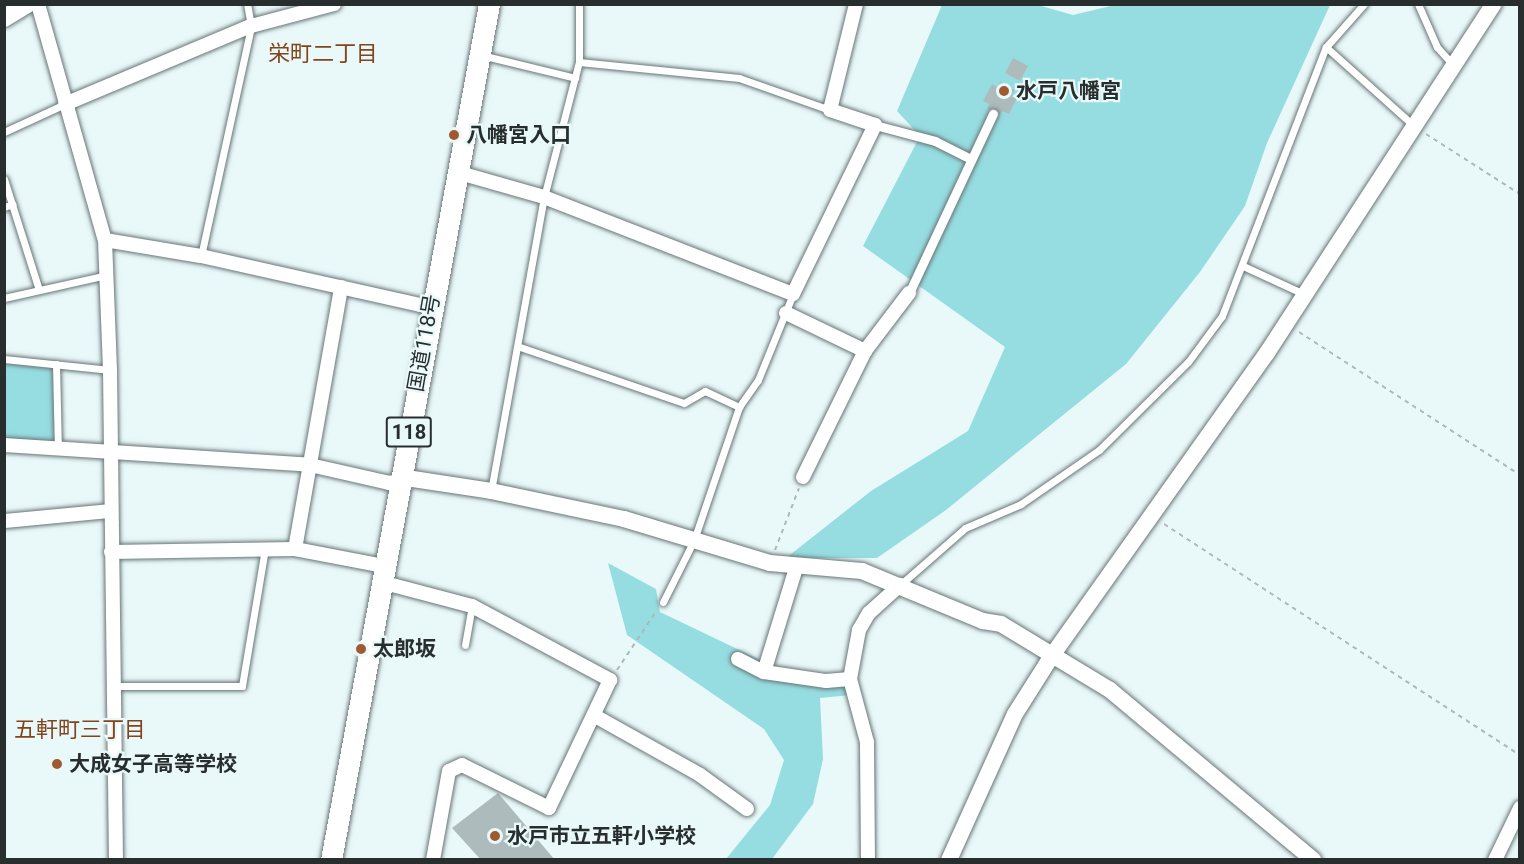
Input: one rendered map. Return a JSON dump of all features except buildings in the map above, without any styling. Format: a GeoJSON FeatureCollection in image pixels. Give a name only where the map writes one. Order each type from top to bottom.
{"type":"FeatureCollection","features":[{"type":"Feature","properties":{"kind":"highway","name":"国道118号"},"geometry":{"type":"LineString","coordinates":[[331,860],[430,307],[489,4]]}},
{"type":"Feature","properties":{"kind":"main road"},"geometry":{"type":"LineString","coordinates":[[4,18],[27,4]]}},
{"type":"Feature","properties":{"kind":"street"},"geometry":{"type":"LineString","coordinates":[[38,4],[105,240],[110,370],[116,860]]}},
{"type":"Feature","properties":{"kind":"street"},"geometry":{"type":"LineString","coordinates":[[65,104],[251,26],[334,4]]}},
{"type":"Feature","properties":{"kind":"street"},"geometry":{"type":"LineString","coordinates":[[856,4],[830,110],[874,125],[935,141],[970,159]]}},
{"type":"Feature","properties":{"kind":"street"},"geometry":{"type":"LineString","coordinates":[[949,860],[1015,714],[1053,654],[1287,324],[1494,4]]}},
{"type":"Feature","properties":{"kind":"street"},"geometry":{"type":"LineString","coordinates":[[803,477],[865,351],[909,293],[993,114]]}},
{"type":"Feature","properties":{"kind":"street"},"geometry":{"type":"LineString","coordinates":[[456,171],[544,197],[793,294],[874,125]]}},
{"type":"Feature","properties":{"kind":"street"},"geometry":{"type":"LineString","coordinates":[[105,240],[201,256],[430,307]]}},
{"type":"Feature","properties":{"kind":"street"},"geometry":{"type":"LineString","coordinates":[[295,549],[341,287]]}},
{"type":"Feature","properties":{"kind":"street"},"geometry":{"type":"LineString","coordinates":[[786,313],[865,351]]}},
{"type":"Feature","properties":{"kind":"street"},"geometry":{"type":"LineString","coordinates":[[4,445],[110,454],[310,465],[389,483],[413,479],[491,491],[624,519],[770,562],[862,571],[983,621],[1002,624],[1110,690],[1313,860]]}},
{"type":"Feature","properties":{"kind":"street"},"geometry":{"type":"LineString","coordinates":[[4,521],[110,511]]}},
{"type":"Feature","properties":{"kind":"street"},"geometry":{"type":"LineString","coordinates":[[111,552],[295,549],[383,574],[472,606],[610,680],[595,716],[549,808],[462,765],[449,771],[433,860]]}},
{"type":"Feature","properties":{"kind":"street"},"geometry":{"type":"LineString","coordinates":[[764,672],[797,565]]}},
{"type":"Feature","properties":{"kind":"street"},"geometry":{"type":"LineString","coordinates":[[868,860],[867,742],[850,679],[859,630],[869,613],[900,585]]}},
{"type":"Feature","properties":{"kind":"street"},"geometry":{"type":"LineString","coordinates":[[738,659],[764,672],[826,681],[850,679]]}},
{"type":"Feature","properties":{"kind":"street"},"geometry":{"type":"LineString","coordinates":[[595,716],[700,775],[747,809]]}},
{"type":"Feature","properties":{"kind":"street"},"geometry":{"type":"LineString","coordinates":[[1495,860],[1520,808]]}},
{"type":"Feature","properties":{"kind":"lane"},"geometry":{"type":"LineString","coordinates":[[201,256],[251,26],[247,4]]}},
{"type":"Feature","properties":{"kind":"lane"},"geometry":{"type":"LineString","coordinates":[[491,491],[520,347],[544,197],[579,62],[579,4]]}},
{"type":"Feature","properties":{"kind":"lane"},"geometry":{"type":"LineString","coordinates":[[900,585],[965,528],[1021,504],[1099,450],[1188,362],[1222,316],[1243,267],[1326,46],[1364,4]]}},
{"type":"Feature","properties":{"kind":"lane"},"geometry":{"type":"LineString","coordinates":[[1418,4],[1437,48],[1454,66]]}},
{"type":"Feature","properties":{"kind":"lane"},"geometry":{"type":"LineString","coordinates":[[1326,46],[1415,126]]}},
{"type":"Feature","properties":{"kind":"lane"},"geometry":{"type":"LineString","coordinates":[[479,55],[574,78]]}},
{"type":"Feature","properties":{"kind":"lane"},"geometry":{"type":"LineString","coordinates":[[579,62],[740,78],[830,110]]}},
{"type":"Feature","properties":{"kind":"lane"},"geometry":{"type":"LineString","coordinates":[[4,132],[65,104]]}},
{"type":"Feature","properties":{"kind":"lane"},"geometry":{"type":"LineString","coordinates":[[4,178],[39,290]]}},
{"type":"Feature","properties":{"kind":"lane"},"geometry":{"type":"LineString","coordinates":[[4,207],[13,204]]}},
{"type":"Feature","properties":{"kind":"lane"},"geometry":{"type":"LineString","coordinates":[[1243,267],[1306,295]]}},
{"type":"Feature","properties":{"kind":"lane"},"geometry":{"type":"LineString","coordinates":[[4,298],[106,275]]}},
{"type":"Feature","properties":{"kind":"lane"},"geometry":{"type":"LineString","coordinates":[[663,602],[694,540],[740,407],[758,380],[793,294]]}},
{"type":"Feature","properties":{"kind":"lane"},"geometry":{"type":"LineString","coordinates":[[520,347],[684,403],[705,391],[740,407]]}},
{"type":"Feature","properties":{"kind":"lane"},"geometry":{"type":"LineString","coordinates":[[4,359],[110,370]]}},
{"type":"Feature","properties":{"kind":"lane"},"geometry":{"type":"LineString","coordinates":[[56,364],[58,450]]}},
{"type":"Feature","properties":{"kind":"lane"},"geometry":{"type":"LineString","coordinates":[[114,686],[242,686],[265,548]]}},
{"type":"Feature","properties":{"kind":"lane"},"geometry":{"type":"LineString","coordinates":[[465,645],[472,606]]}},
{"type":"Feature","properties":{"kind":"path"},"geometry":{"type":"LineString","coordinates":[[1415,126],[1520,194]]}},
{"type":"Feature","properties":{"kind":"path"},"geometry":{"type":"LineString","coordinates":[[1287,324],[1520,475]]}},
{"type":"Feature","properties":{"kind":"path"},"geometry":{"type":"LineString","coordinates":[[770,562],[803,477]]}},
{"type":"Feature","properties":{"kind":"path"},"geometry":{"type":"LineString","coordinates":[[1150,515],[1520,755]]}},
{"type":"Feature","properties":{"kind":"path"},"geometry":{"type":"LineString","coordinates":[[610,680],[663,602]]}},
{"type":"Feature","properties":{"kind":"shaded area"},"geometry":{"type":"Polygon","coordinates":[[[1119,4],[1330,5],[1267,143],[1245,206],[1200,272],[1126,364],[946,510],[877,558],[786,558],[871,491],[968,431],[1005,347],[863,246],[920,136],[897,111],[942,5],[1038,5],[1073,15],[1119,4]]]}},
{"type":"Feature","properties":{"kind":"shaded area"},"geometry":{"type":"Polygon","coordinates":[[[4,362],[53,367],[56,443],[5,439],[4,362]]]}},
{"type":"Feature","properties":{"kind":"shaded area"},"geometry":{"type":"Polygon","coordinates":[[[608,563],[656,589],[660,612],[806,682],[849,681],[851,695],[820,698],[823,759],[813,804],[772,859],[726,859],[770,805],[784,760],[764,729],[627,635],[608,563]]]}},
{"type":"Feature","properties":{"kind":"place","name":"水戸八幡宮"},"geometry":{"type":"Point","coordinates":[1004,91]}},
{"type":"Feature","properties":{"kind":"place","name":"八幡宮入口"},"geometry":{"type":"Point","coordinates":[454,135]}},
{"type":"Feature","properties":{"kind":"place","name":"太郎坂"},"geometry":{"type":"Point","coordinates":[361,649]}},
{"type":"Feature","properties":{"kind":"place","name":"大成女子高等学校"},"geometry":{"type":"Point","coordinates":[57,764]}},
{"type":"Feature","properties":{"kind":"place","name":"水戸市立五軒小学校"},"geometry":{"type":"Point","coordinates":[495,836]}},
{"type":"Feature","properties":{"kind":"district","name":"栄町二丁目"},"geometry":{"type":"Point","coordinates":[323,54]}},
{"type":"Feature","properties":{"kind":"district","name":"五軒町三丁目"},"geometry":{"type":"Point","coordinates":[80,730]}}]}
